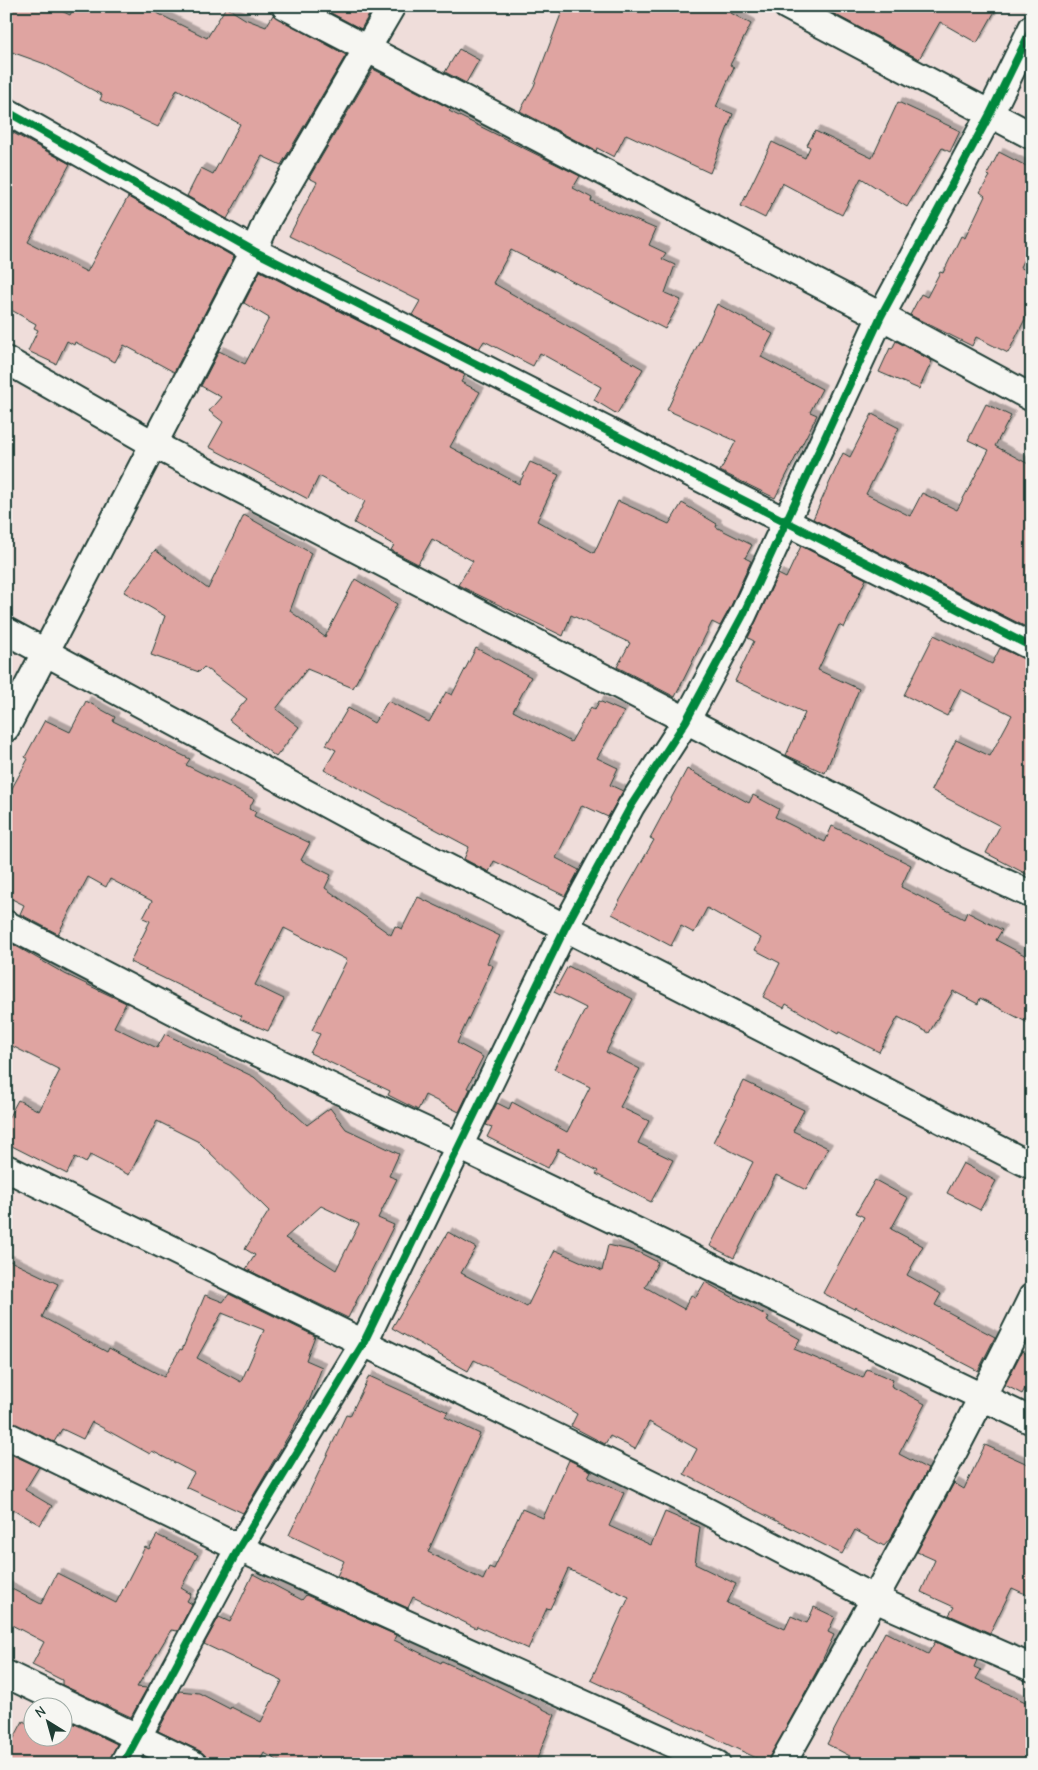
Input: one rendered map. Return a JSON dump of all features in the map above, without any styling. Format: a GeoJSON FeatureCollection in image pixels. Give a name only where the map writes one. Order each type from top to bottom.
{"type":"FeatureCollection","features":[{"type":"Feature","properties":{"kind":"street"},"geometry":{"type":"LineString","coordinates":[[285,6],[366,50],[881,316],[1032,398]]}},
{"type":"Feature","properties":{"kind":"street"},"geometry":{"type":"LineString","coordinates":[[6,728],[155,445],[254,251],[268,218],[392,6]]}},
{"type":"Feature","properties":{"kind":"street"},"geometry":{"type":"LineString","coordinates":[[787,6],[1032,136]]}},
{"type":"Feature","properties":{"kind":"street"},"geometry":{"type":"LineString","coordinates":[[123,1764],[238,1548],[363,1344],[565,928],[631,806],[686,721],[743,615],[881,316],[990,114],[1032,28]]}},
{"type":"Feature","properties":{"kind":"street"},"geometry":{"type":"LineString","coordinates":[[6,111],[254,251],[1032,648]]}},
{"type":"Feature","properties":{"kind":"street"},"geometry":{"type":"LineString","coordinates":[[6,360],[155,445],[946,855],[1032,895]]}},
{"type":"Feature","properties":{"kind":"street"},"geometry":{"type":"LineString","coordinates":[[6,631],[378,832],[1032,1166]]}},
{"type":"Feature","properties":{"kind":"street"},"geometry":{"type":"LineString","coordinates":[[6,924],[226,1038],[459,1146],[1032,1421]]}},
{"type":"Feature","properties":{"kind":"street"},"geometry":{"type":"LineString","coordinates":[[6,1168],[693,1504],[875,1599],[1032,1668]]}},
{"type":"Feature","properties":{"kind":"street"},"geometry":{"type":"LineString","coordinates":[[782,1764],[875,1599],[983,1399],[1032,1297]]}},
{"type":"Feature","properties":{"kind":"street"},"geometry":{"type":"LineString","coordinates":[[6,1435],[238,1548],[717,1764]]}},
{"type":"Feature","properties":{"kind":"street"},"geometry":{"type":"LineString","coordinates":[[6,1674],[193,1764]]}},
{"type":"Feature","properties":{"kind":"building"},"geometry":{"type":"Polygon","coordinates":[[[6,6],[51,6],[70,15],[75,6],[143,6],[207,38],[226,7],[245,19],[266,27],[273,15],[346,55],[281,165],[262,156],[227,219],[187,196],[201,168],[213,174],[240,124],[177,89],[158,127],[100,100],[102,95],[45,64],[6,50],[6,6]]]}},
{"type":"Feature","properties":{"kind":"building"},"geometry":{"type":"Polygon","coordinates":[[[318,6],[374,6],[361,29],[318,6]]]}},
{"type":"Feature","properties":{"kind":"building"},"geometry":{"type":"Polygon","coordinates":[[[564,6],[718,6],[751,24],[730,65],[734,67],[716,107],[733,114],[710,173],[626,134],[614,157],[597,148],[596,151],[520,111],[534,86],[564,6]]]}},
{"type":"Feature","properties":{"kind":"building"},"geometry":{"type":"Polygon","coordinates":[[[819,6],[998,6],[977,43],[940,22],[919,59],[819,6]]]}},
{"type":"Feature","properties":{"kind":"building"},"geometry":{"type":"Polygon","coordinates":[[[459,49],[479,60],[466,83],[445,72],[459,49]]]}},
{"type":"Feature","properties":{"kind":"building"},"geometry":{"type":"Polygon","coordinates":[[[373,69],[451,109],[449,111],[580,176],[573,188],[592,198],[591,201],[656,229],[649,245],[666,253],[662,259],[675,265],[665,293],[681,300],[665,329],[511,250],[493,283],[643,369],[617,414],[594,400],[601,387],[540,353],[533,366],[484,341],[479,349],[412,315],[420,301],[289,236],[317,182],[309,178],[373,69]]]}},
{"type":"Feature","properties":{"kind":"building"},"geometry":{"type":"Polygon","coordinates":[[[898,102],[960,131],[950,152],[942,148],[907,207],[861,178],[842,215],[782,183],[765,218],[741,206],[772,142],[805,158],[810,147],[807,145],[815,131],[872,158],[898,102]]]}},
{"type":"Feature","properties":{"kind":"building"},"geometry":{"type":"Polygon","coordinates":[[[6,129],[70,164],[28,242],[87,272],[128,197],[234,257],[174,372],[124,345],[115,362],[75,342],[74,345],[67,341],[56,364],[28,351],[38,330],[34,328],[36,324],[6,307],[6,129]]]}},
{"type":"Feature","properties":{"kind":"building"},"geometry":{"type":"Polygon","coordinates":[[[999,152],[1032,169],[1032,242],[1020,267],[1032,274],[1032,305],[1008,353],[976,337],[972,346],[910,315],[921,294],[927,297],[940,272],[943,273],[961,236],[965,238],[985,196],[980,192],[990,176],[987,175],[999,152]]]}},
{"type":"Feature","properties":{"kind":"building"},"geometry":{"type":"Polygon","coordinates":[[[260,271],[465,375],[461,382],[480,392],[450,447],[519,484],[530,462],[559,475],[537,521],[594,553],[618,501],[669,524],[682,503],[717,524],[716,527],[752,545],[745,558],[751,561],[730,608],[720,626],[712,622],[675,697],[617,667],[630,643],[571,615],[563,636],[458,585],[473,561],[432,539],[418,564],[391,550],[394,545],[354,523],[365,501],[319,476],[308,499],[209,447],[223,422],[209,411],[221,397],[201,386],[219,351],[245,364],[269,318],[244,303],[260,271]]]}},
{"type":"Feature","properties":{"kind":"building"},"geometry":{"type":"Polygon","coordinates":[[[717,304],[773,334],[761,357],[822,389],[810,412],[817,415],[775,498],[720,471],[736,441],[667,410],[717,304]]]}},
{"type":"Feature","properties":{"kind":"building"},"geometry":{"type":"Polygon","coordinates":[[[896,341],[932,361],[919,389],[879,372],[890,348],[892,349],[896,341]]]}},
{"type":"Feature","properties":{"kind":"building"},"geometry":{"type":"Polygon","coordinates":[[[986,404],[1011,416],[995,446],[1032,466],[1032,630],[813,519],[843,453],[850,457],[872,414],[899,428],[866,494],[910,516],[922,493],[957,510],[989,450],[968,440],[986,404]]]}},
{"type":"Feature","properties":{"kind":"building"},"geometry":{"type":"Polygon","coordinates":[[[244,515],[311,553],[290,611],[325,637],[355,579],[397,604],[353,688],[307,669],[276,709],[299,727],[276,757],[229,720],[247,699],[204,667],[199,672],[151,655],[165,616],[124,592],[155,550],[208,589],[244,515]]]}},
{"type":"Feature","properties":{"kind":"building"},"geometry":{"type":"Polygon","coordinates":[[[801,546],[866,579],[844,628],[839,625],[818,670],[859,689],[825,773],[786,755],[805,713],[735,681],[754,641],[748,638],[778,574],[786,578],[801,546]]]}},
{"type":"Feature","properties":{"kind":"building"},"geometry":{"type":"Polygon","coordinates":[[[934,635],[992,664],[1000,648],[1032,662],[1032,877],[986,853],[1000,826],[931,790],[956,740],[990,756],[1012,715],[960,689],[947,716],[904,695],[934,635]]]}},
{"type":"Feature","properties":{"kind":"building"},"geometry":{"type":"Polygon","coordinates":[[[476,648],[531,677],[513,711],[571,742],[591,707],[595,710],[599,701],[624,712],[597,758],[618,768],[610,785],[623,791],[608,817],[582,805],[556,858],[579,870],[565,896],[494,861],[489,872],[464,859],[469,847],[324,770],[336,750],[326,745],[348,708],[374,723],[388,701],[429,722],[446,692],[452,695],[476,648]]]}},
{"type":"Feature","properties":{"kind":"building"},"geometry":{"type":"Polygon","coordinates":[[[86,701],[115,717],[113,721],[190,759],[186,765],[254,799],[249,809],[256,812],[254,816],[310,843],[301,860],[331,875],[325,888],[391,935],[395,926],[402,929],[418,897],[500,936],[487,963],[493,966],[457,1043],[483,1057],[467,1088],[470,1089],[459,1112],[425,1095],[418,1110],[388,1095],[390,1091],[310,1053],[320,1034],[312,1030],[347,960],[284,928],[255,985],[284,999],[268,1031],[240,1019],[242,1016],[130,962],[150,921],[143,918],[152,901],[110,879],[106,887],[88,877],[58,934],[20,914],[24,905],[6,896],[6,799],[28,759],[25,757],[45,720],[70,732],[86,701]]]}},
{"type":"Feature","properties":{"kind":"building"},"geometry":{"type":"Polygon","coordinates":[[[687,769],[749,803],[753,795],[779,809],[775,817],[825,842],[832,826],[911,865],[901,887],[964,919],[967,912],[1002,930],[996,940],[1032,959],[1032,1025],[980,998],[978,1004],[953,991],[929,1033],[898,1017],[879,1052],[839,1032],[838,1034],[786,1004],[784,1008],[763,997],[780,963],[755,950],[761,938],[707,908],[694,933],[681,926],[671,946],[612,914],[654,840],[650,838],[687,769]]]}},
{"type":"Feature","properties":{"kind":"building"},"geometry":{"type":"Polygon","coordinates":[[[7,941],[65,974],[126,1003],[114,1027],[157,1048],[165,1034],[254,1077],[307,1125],[330,1108],[346,1129],[399,1154],[389,1176],[397,1179],[378,1218],[394,1225],[348,1318],[246,1269],[255,1255],[245,1249],[269,1211],[199,1142],[157,1121],[129,1175],[90,1155],[86,1163],[75,1157],[67,1174],[6,1143],[6,1122],[18,1100],[39,1111],[60,1070],[6,1043],[7,941]],[[321,1206],[285,1238],[336,1270],[359,1224],[321,1206]]]}},
{"type":"Feature","properties":{"kind":"building"},"geometry":{"type":"Polygon","coordinates":[[[568,966],[633,999],[606,1052],[640,1069],[620,1107],[649,1121],[638,1143],[673,1160],[651,1202],[596,1174],[598,1171],[558,1150],[559,1148],[548,1168],[487,1137],[492,1127],[486,1125],[497,1103],[509,1109],[512,1102],[567,1132],[590,1087],[554,1069],[586,1008],[554,992],[568,966]]]}},
{"type":"Feature","properties":{"kind":"building"},"geometry":{"type":"Polygon","coordinates":[[[744,1081],[804,1110],[793,1131],[828,1148],[806,1190],[776,1175],[734,1258],[710,1246],[753,1162],[713,1142],[744,1081]]]}},
{"type":"Feature","properties":{"kind":"building"},"geometry":{"type":"Polygon","coordinates":[[[963,1163],[996,1181],[980,1210],[947,1193],[963,1163]]]}},
{"type":"Feature","properties":{"kind":"building"},"geometry":{"type":"Polygon","coordinates":[[[875,1180],[908,1198],[891,1229],[923,1246],[907,1275],[941,1294],[935,1305],[995,1337],[978,1371],[855,1307],[854,1309],[823,1293],[864,1217],[856,1213],[875,1180]]]}},
{"type":"Feature","properties":{"kind":"building"},"geometry":{"type":"Polygon","coordinates":[[[448,1232],[476,1248],[461,1273],[527,1307],[555,1250],[602,1271],[608,1245],[638,1252],[658,1262],[645,1287],[684,1309],[691,1295],[696,1297],[705,1282],[769,1317],[767,1321],[800,1339],[794,1349],[863,1378],[867,1369],[893,1380],[891,1386],[925,1404],[899,1454],[928,1469],[890,1539],[884,1546],[855,1530],[842,1554],[684,1474],[697,1449],[649,1422],[635,1449],[610,1436],[605,1444],[571,1426],[577,1414],[554,1400],[474,1360],[468,1371],[392,1328],[448,1232]]]}},
{"type":"Feature","properties":{"kind":"building"},"geometry":{"type":"Polygon","coordinates":[[[6,1259],[58,1284],[42,1317],[107,1352],[109,1348],[164,1377],[180,1349],[182,1350],[205,1295],[223,1302],[229,1294],[315,1336],[306,1360],[322,1367],[310,1399],[243,1513],[186,1487],[194,1473],[152,1451],[150,1454],[92,1422],[83,1439],[62,1429],[54,1442],[6,1420],[6,1259]],[[222,1313],[197,1358],[241,1382],[264,1330],[222,1313]]]}},
{"type":"Feature","properties":{"kind":"building"},"geometry":{"type":"Polygon","coordinates":[[[1022,1351],[1032,1357],[1032,1376],[1022,1394],[1005,1385],[1022,1351]]]}},
{"type":"Feature","properties":{"kind":"building"},"geometry":{"type":"Polygon","coordinates":[[[369,1376],[448,1412],[445,1417],[480,1434],[428,1552],[483,1580],[489,1567],[494,1569],[522,1509],[543,1518],[569,1460],[591,1471],[588,1477],[624,1493],[609,1526],[651,1545],[665,1512],[700,1527],[695,1564],[736,1584],[727,1603],[785,1629],[791,1616],[807,1623],[814,1607],[835,1617],[828,1632],[834,1635],[820,1665],[767,1763],[591,1680],[629,1597],[568,1569],[550,1609],[547,1608],[528,1649],[477,1626],[476,1628],[413,1597],[408,1608],[337,1576],[344,1561],[289,1535],[346,1415],[350,1416],[369,1376]]]}},
{"type":"Feature","properties":{"kind":"building"},"geometry":{"type":"Polygon","coordinates":[[[985,1445],[1032,1466],[1032,1597],[1012,1588],[990,1633],[949,1615],[954,1607],[921,1592],[935,1560],[917,1552],[954,1483],[964,1489],[985,1445]]]}},
{"type":"Feature","properties":{"kind":"building"},"geometry":{"type":"Polygon","coordinates":[[[6,1452],[39,1467],[25,1490],[52,1506],[40,1525],[13,1509],[6,1520],[6,1452]]]}},
{"type":"Feature","properties":{"kind":"building"},"geometry":{"type":"Polygon","coordinates":[[[157,1535],[198,1555],[181,1588],[191,1594],[187,1601],[192,1604],[178,1631],[171,1630],[137,1687],[147,1688],[131,1717],[62,1685],[62,1680],[32,1665],[44,1642],[6,1622],[6,1586],[41,1604],[57,1573],[116,1603],[145,1547],[149,1549],[157,1535]]]}},
{"type":"Feature","properties":{"kind":"building"},"geometry":{"type":"Polygon","coordinates":[[[253,1574],[302,1600],[306,1595],[396,1635],[394,1640],[441,1663],[442,1661],[485,1680],[555,1715],[535,1764],[285,1764],[264,1753],[258,1764],[208,1764],[206,1756],[200,1751],[158,1731],[179,1691],[199,1693],[261,1722],[282,1681],[204,1644],[219,1617],[230,1622],[253,1574]]]}},
{"type":"Feature","properties":{"kind":"building"},"geometry":{"type":"Polygon","coordinates":[[[885,1632],[928,1654],[935,1642],[977,1660],[974,1667],[981,1670],[976,1679],[1032,1705],[1032,1764],[865,1764],[827,1744],[885,1632]]]}},
{"type":"Feature","properties":{"kind":"building"},"geometry":{"type":"Polygon","coordinates":[[[22,1723],[22,1748],[72,1748],[72,1723],[117,1744],[108,1764],[6,1764],[6,1753],[22,1723]]]}},
{"type":"Feature","properties":{"kind":"cycle path"},"geometry":{"type":"LineString","coordinates":[[123,1764],[239,1548],[363,1344],[565,928],[631,806],[686,721],[743,615],[881,316],[990,114],[1032,28]]}},
{"type":"Feature","properties":{"kind":"cycle path"},"geometry":{"type":"LineString","coordinates":[[6,111],[254,251],[1032,647]]}}]}
